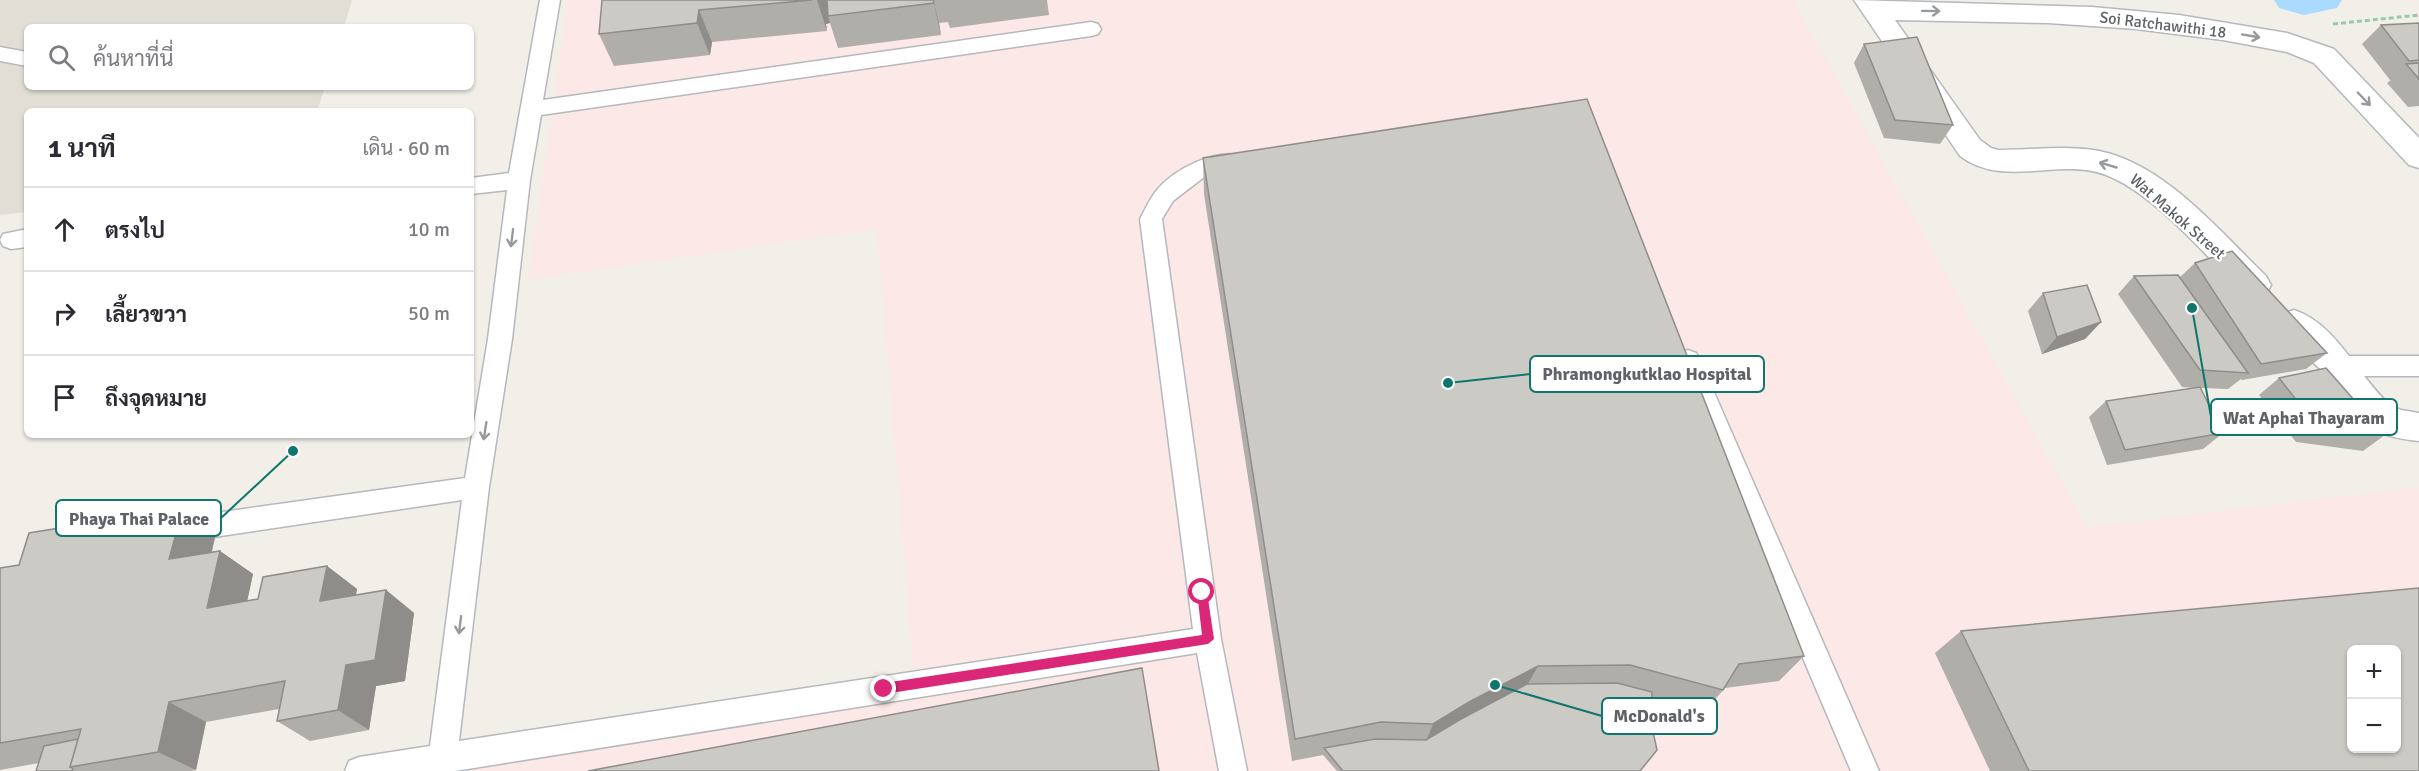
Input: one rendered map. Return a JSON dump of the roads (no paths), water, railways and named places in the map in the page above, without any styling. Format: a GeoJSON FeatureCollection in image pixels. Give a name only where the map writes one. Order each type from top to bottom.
{"type":"FeatureCollection","features":[{"type":"Feature","properties":{"kind":"street","name":"Soi Ratchawithi 18"},"geometry":{"type":"LineString","coordinates":[[1870,5],[2082,7],[2305,47],[2324,57],[2419,157]]}},
{"type":"Feature","properties":{"kind":"street","name":"Wat Makok Street"},"geometry":{"type":"LineString","coordinates":[[1870,5],[1970,148],[1982,157],[1998,161],[2100,162],[2124,169],[2143,181],[2171,205],[2338,366],[2370,409],[2385,421],[2419,427]]}},
{"type":"Feature","properties":{"kind":"lane"},"geometry":{"type":"LineString","coordinates":[[442,764],[476,487],[500,339],[519,180],[550,0]]}},
{"type":"Feature","properties":{"kind":"lane"},"geometry":{"type":"LineString","coordinates":[[531,110],[1091,30]]}},
{"type":"Feature","properties":{"kind":"lane"},"geometry":{"type":"LineString","coordinates":[[0,54],[24,58]]}},
{"type":"Feature","properties":{"kind":"lane"},"geometry":{"type":"LineString","coordinates":[[1233,771],[1208,639],[1151,219],[1165,195],[1202,167],[1260,159]]}},
{"type":"Feature","properties":{"kind":"lane"},"geometry":{"type":"LineString","coordinates":[[474,186],[519,180]]}},
{"type":"Feature","properties":{"kind":"lane"},"geometry":{"type":"LineString","coordinates":[[1681,344],[1865,771]]}},
{"type":"Feature","properties":{"kind":"lane"},"geometry":{"type":"LineString","coordinates":[[2338,366],[2419,366]]}},
{"type":"Feature","properties":{"kind":"lane"},"geometry":{"type":"LineString","coordinates":[[194,528],[476,487]]}},
{"type":"Feature","properties":{"kind":"lane"},"geometry":{"type":"LineString","coordinates":[[359,771],[442,764],[1208,639]]}},
{"type":"Feature","properties":{"kind":"waterway"},"geometry":{"type":"LineString","coordinates":[[2291,0],[2304,3],[2325,0]]}},
{"type":"Feature","properties":{"kind":"place","name":"Wat Aphai Thayaram"},"geometry":{"type":"Point","coordinates":[2192,308]}},
{"type":"Feature","properties":{"kind":"place","name":"Phramongkutklao Hospital"},"geometry":{"type":"Point","coordinates":[1448,383]}},
{"type":"Feature","properties":{"kind":"place","name":"Phaya Thai Palace"},"geometry":{"type":"Point","coordinates":[293,451]}},
{"type":"Feature","properties":{"kind":"place","name":"McDonald's"},"geometry":{"type":"Point","coordinates":[1495,685]}}]}
